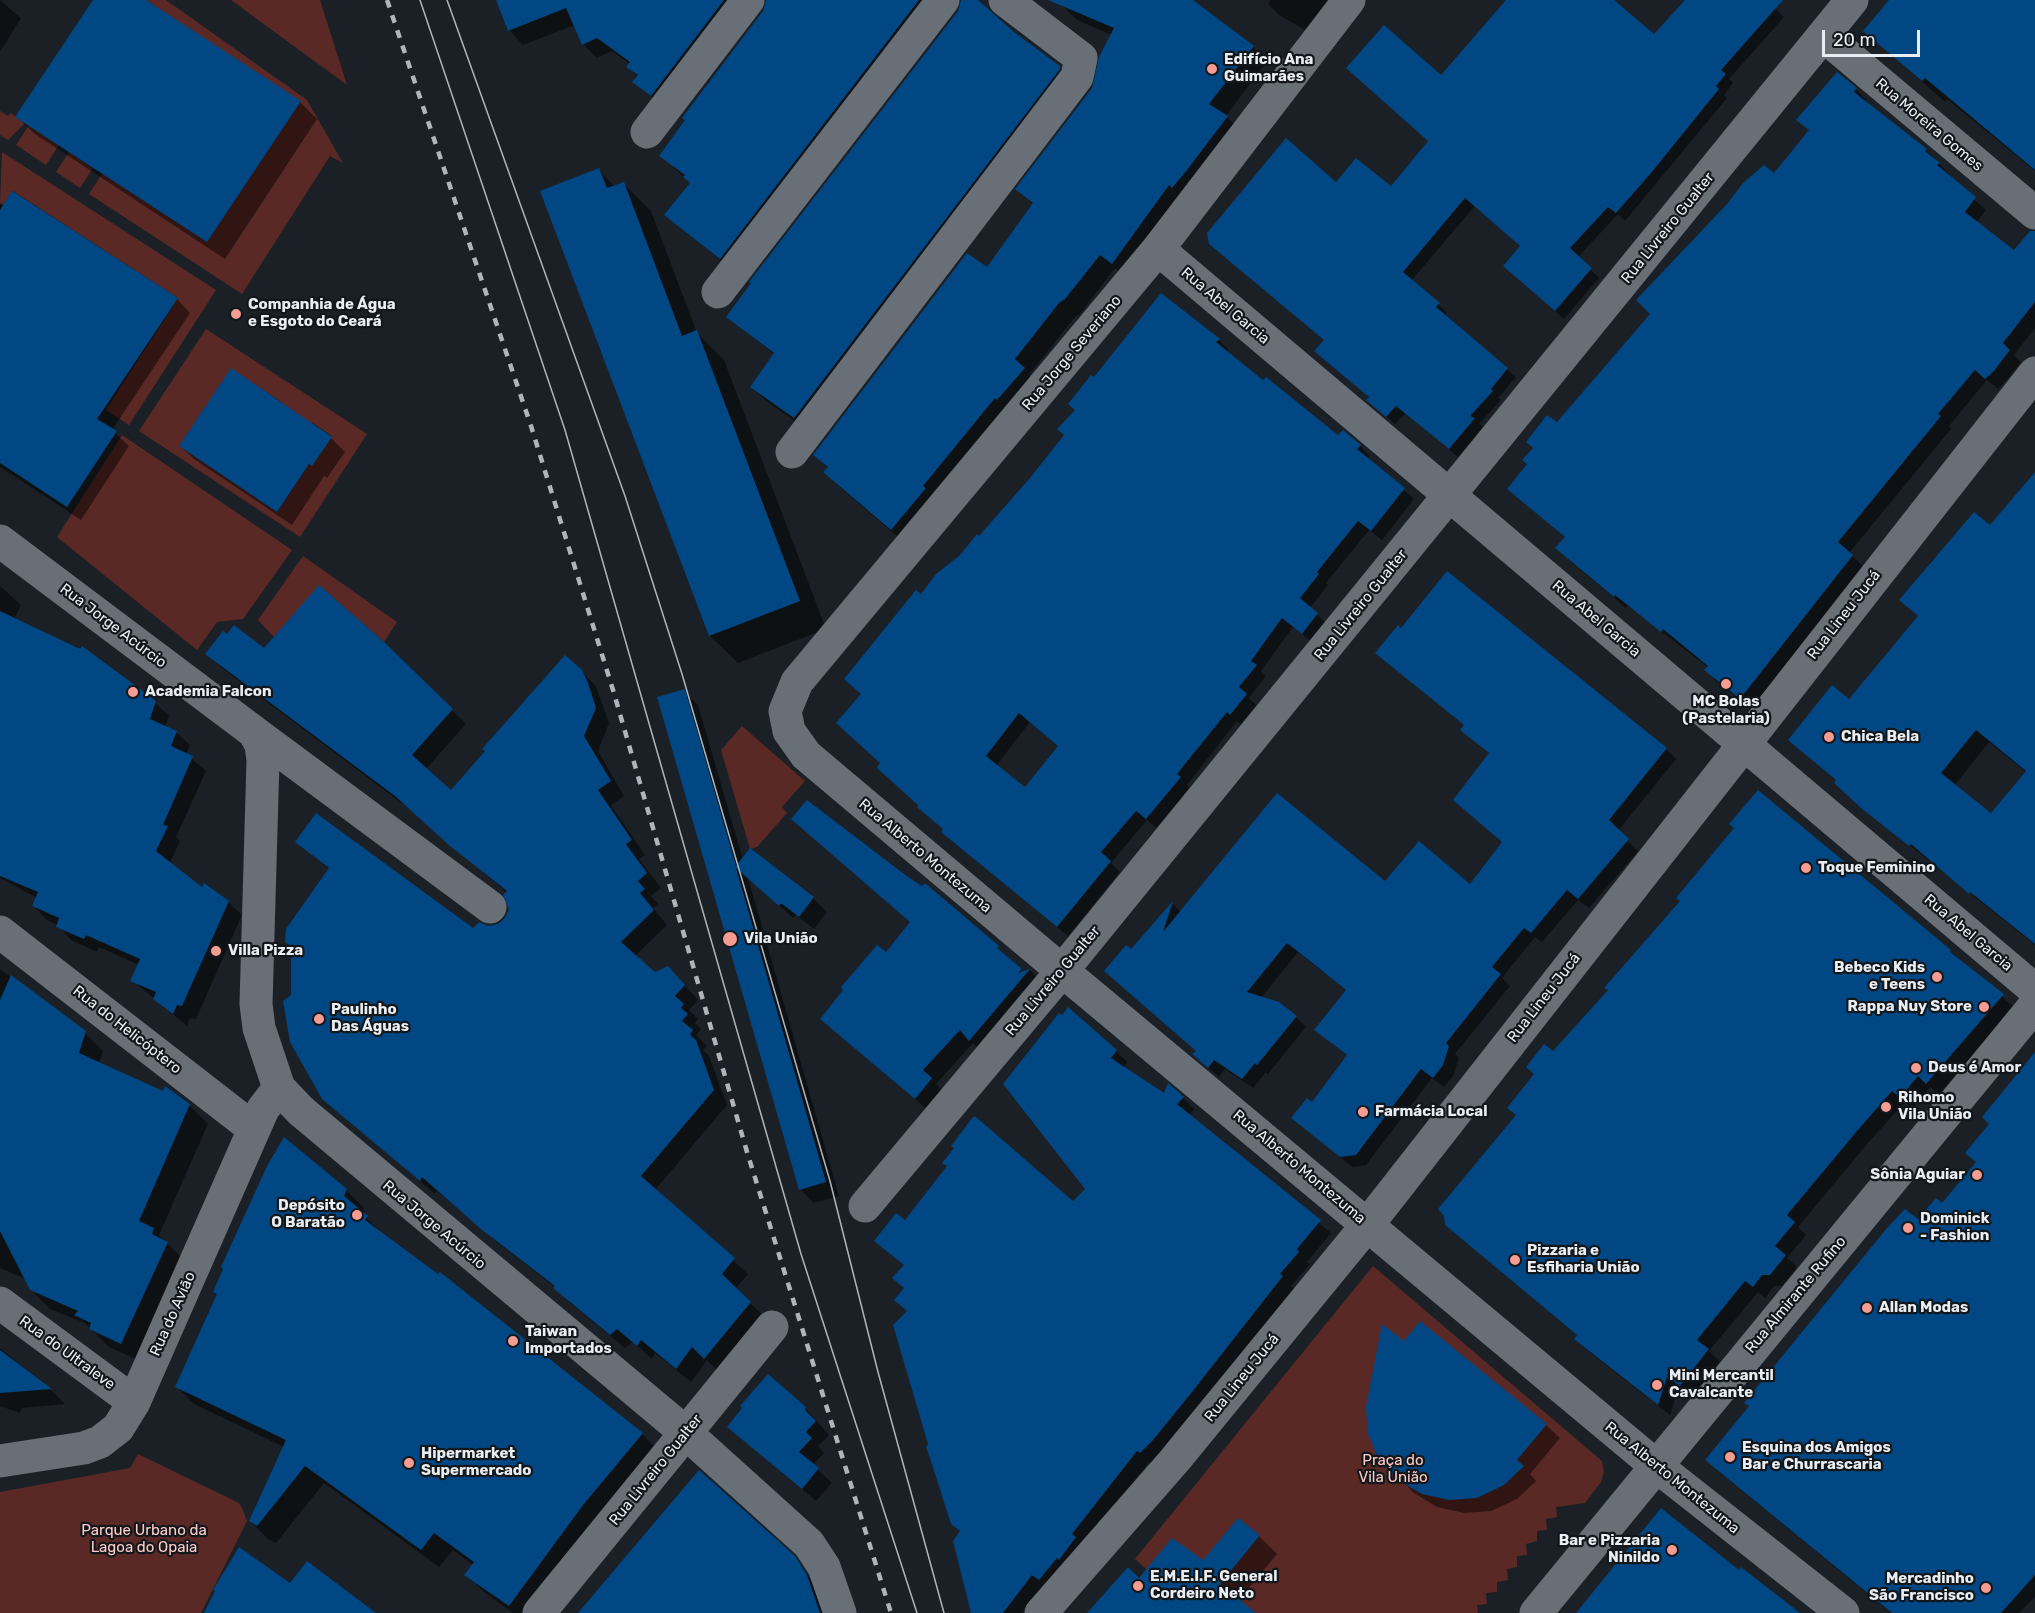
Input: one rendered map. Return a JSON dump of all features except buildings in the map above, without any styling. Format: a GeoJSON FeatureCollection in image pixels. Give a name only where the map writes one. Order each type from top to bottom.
{"type":"FeatureCollection","features":[{"type":"Feature","properties":{"kind":"street"},"geometry":{"type":"LineString","coordinates":[[647,132],[748,0]]}},
{"type":"Feature","properties":{"kind":"street"},"geometry":{"type":"LineString","coordinates":[[718,292],[943,0]]}},
{"type":"Feature","properties":{"kind":"street"},"geometry":{"type":"LineString","coordinates":[[792,452],[1077,77],[1081,58],[1005,0]]}},
{"type":"Feature","properties":{"kind":"street","name":"Rua Jorge Severiano"},"geometry":{"type":"LineString","coordinates":[[788,700],[797,682],[1158,249],[1349,0]]}},
{"type":"Feature","properties":{"kind":"street","name":"Rua Livreiro Gualter"},"geometry":{"type":"LineString","coordinates":[[865,1206],[1062,971],[1852,0]]}},
{"type":"Feature","properties":{"kind":"street","name":"Rua Moreira Gomes"},"geometry":{"type":"LineString","coordinates":[[1824,36],[2035,213]]}},
{"type":"Feature","properties":{"kind":"street","name":"Rua Abel Garcia"},"geometry":{"type":"LineString","coordinates":[[1158,249],[2035,990]]}},
{"type":"Feature","properties":{"kind":"street","name":"Rua Lineu Jucá"},"geometry":{"type":"LineString","coordinates":[[1041,1613],[1174,1461],[1368,1224],[2035,373]]}},
{"type":"Feature","properties":{"kind":"street","name":"Rua Jorge Acúrcio"},"geometry":{"type":"LineString","coordinates":[[0,541],[490,907]]}},
{"type":"Feature","properties":{"kind":"street","name":"Rua Alberto Montezuma"},"geometry":{"type":"LineString","coordinates":[[788,700],[785,711],[789,731],[806,755],[1655,1465],[1843,1613]]}},
{"type":"Feature","properties":{"kind":"street","name":"Rua Jorge Acúrcio"},"geometry":{"type":"LineString","coordinates":[[254,732],[261,745],[263,760],[256,1004],[259,1028],[279,1088],[300,1112],[686,1433],[809,1544],[824,1567],[840,1613]]}},
{"type":"Feature","properties":{"kind":"street","name":"Rua do Helicóptero"},"geometry":{"type":"LineString","coordinates":[[0,932],[254,1130]]}},
{"type":"Feature","properties":{"kind":"street","name":"Rua Almirante Rufino"},"geometry":{"type":"LineString","coordinates":[[1536,1613],[1655,1465],[2035,1005]]}},
{"type":"Feature","properties":{"kind":"street","name":"Rua do Avião"},"geometry":{"type":"LineString","coordinates":[[0,1461],[84,1448],[100,1442],[117,1428],[134,1402],[263,1109],[279,1088]]}},
{"type":"Feature","properties":{"kind":"street","name":"Rua do Ultraleve"},"geometry":{"type":"LineString","coordinates":[[0,1303],[134,1402]]}},
{"type":"Feature","properties":{"kind":"street","name":"Rua Livreiro Gualter"},"geometry":{"type":"LineString","coordinates":[[539,1613],[772,1327]]}},
{"type":"Feature","properties":{"kind":"green space"},"geometry":{"type":"Polygon","coordinates":[[[146,0],[166,0],[307,100],[343,163],[330,156],[242,294],[89,194],[129,132],[179,22],[146,0]]]}},
{"type":"Feature","properties":{"kind":"green space"},"geometry":{"type":"Polygon","coordinates":[[[231,0],[320,0],[347,85],[231,0]]]}},
{"type":"Feature","properties":{"kind":"green space"},"geometry":{"type":"Polygon","coordinates":[[[0,111],[8,116],[11,113],[25,123],[8,140],[0,135],[0,111]]]}},
{"type":"Feature","properties":{"kind":"green space"},"geometry":{"type":"Polygon","coordinates":[[[29,125],[59,145],[46,165],[16,145],[29,125]]]}},
{"type":"Feature","properties":{"kind":"green space"},"geometry":{"type":"Polygon","coordinates":[[[2,152],[216,290],[129,425],[106,410],[178,298],[13,191],[3,205],[0,203],[2,152]]]}},
{"type":"Feature","properties":{"kind":"green space"},"geometry":{"type":"Polygon","coordinates":[[[69,152],[93,168],[80,188],[56,172],[69,152]]]}},
{"type":"Feature","properties":{"kind":"green space"},"geometry":{"type":"Polygon","coordinates":[[[206,329],[367,434],[300,537],[139,431],[206,329]],[[231,369],[179,446],[277,512],[309,464],[312,465],[332,436],[313,423],[309,427],[280,401],[231,369]]]}},
{"type":"Feature","properties":{"kind":"green space"},"geometry":{"type":"Polygon","coordinates":[[[122,435],[292,550],[243,619],[217,622],[197,650],[57,537],[122,435]]]}},
{"type":"Feature","properties":{"kind":"green space"},"geometry":{"type":"Polygon","coordinates":[[[303,556],[397,622],[384,642],[320,586],[274,637],[258,620],[303,556]]]}},
{"type":"Feature","properties":{"kind":"green space"},"geometry":{"type":"Polygon","coordinates":[[[742,726],[805,781],[782,807],[787,813],[757,847],[750,849],[721,750],[742,726]]]}},
{"type":"Feature","properties":{"kind":"green space","name":"Praça do Vila União"},"geometry":{"type":"Polygon","coordinates":[[[1373,1266],[1602,1461],[1604,1472],[1601,1482],[1585,1503],[1556,1507],[1557,1517],[1546,1519],[1547,1530],[1537,1531],[1537,1541],[1526,1544],[1527,1555],[1517,1556],[1517,1567],[1507,1569],[1508,1580],[1497,1582],[1497,1592],[1486,1593],[1487,1604],[1477,1605],[1478,1613],[1196,1613],[1135,1559],[1373,1266]]]}},
{"type":"Feature","properties":{"kind":"green space","name":"Parque Urbano da Lagoa do Opaia"},"geometry":{"type":"Polygon","coordinates":[[[138,1454],[239,1503],[243,1510],[247,1521],[201,1613],[0,1613],[0,1492],[130,1468],[138,1454]]]}},
{"type":"Feature","properties":{"kind":"tram line"},"geometry":{"type":"LineString","coordinates":[[420,0],[565,430],[801,1254],[917,1613]]}},
{"type":"Feature","properties":{"kind":"tram line"},"geometry":{"type":"LineString","coordinates":[[447,0],[625,496],[682,674],[830,1181],[878,1372],[944,1613]]}},
{"type":"Feature","properties":{"kind":"railway"},"geometry":{"type":"LineString","coordinates":[[387,0],[531,426],[613,690],[747,1152],[891,1613]]}},
{"type":"Feature","properties":{"kind":"place","name":"Edifício Ana Guimarães"},"geometry":{"type":"Point","coordinates":[1212,69]}},
{"type":"Feature","properties":{"kind":"place","name":"Companhia de Água e Esgoto do Ceará"},"geometry":{"type":"Point","coordinates":[236,314]}},
{"type":"Feature","properties":{"kind":"place","name":"MC Bolas (Pastelaria)"},"geometry":{"type":"Point","coordinates":[1726,684]}},
{"type":"Feature","properties":{"kind":"place","name":"Academia Falcon"},"geometry":{"type":"Point","coordinates":[133,692]}},
{"type":"Feature","properties":{"kind":"place","name":"Chica Bela"},"geometry":{"type":"Point","coordinates":[1829,737]}},
{"type":"Feature","properties":{"kind":"place","name":"Toque Feminino"},"geometry":{"type":"Point","coordinates":[1806,868]}},
{"type":"Feature","properties":{"kind":"place","name":"Vila União"},"geometry":{"type":"Point","coordinates":[730,939]}},
{"type":"Feature","properties":{"kind":"place","name":"Villa Pizza"},"geometry":{"type":"Point","coordinates":[216,951]}},
{"type":"Feature","properties":{"kind":"place","name":"Bebeco Kids e Teens"},"geometry":{"type":"Point","coordinates":[1937,977]}},
{"type":"Feature","properties":{"kind":"place","name":"Rappa Nuy Store"},"geometry":{"type":"Point","coordinates":[1984,1007]}},
{"type":"Feature","properties":{"kind":"place","name":"Paulinho Das Águas"},"geometry":{"type":"Point","coordinates":[319,1019]}},
{"type":"Feature","properties":{"kind":"place","name":"Deus é Amor"},"geometry":{"type":"Point","coordinates":[1916,1068]}},
{"type":"Feature","properties":{"kind":"place","name":"Rihomo Vila União"},"geometry":{"type":"Point","coordinates":[1886,1107]}},
{"type":"Feature","properties":{"kind":"place","name":"Farmácia Local"},"geometry":{"type":"Point","coordinates":[1363,1112]}},
{"type":"Feature","properties":{"kind":"place","name":"Sônia Aguiar"},"geometry":{"type":"Point","coordinates":[1977,1175]}},
{"type":"Feature","properties":{"kind":"place","name":"Depósito O Baratão"},"geometry":{"type":"Point","coordinates":[357,1215]}},
{"type":"Feature","properties":{"kind":"place","name":"Dominick - Fashion"},"geometry":{"type":"Point","coordinates":[1908,1228]}},
{"type":"Feature","properties":{"kind":"place","name":"Pizzaria e Esfiharia União"},"geometry":{"type":"Point","coordinates":[1515,1260]}},
{"type":"Feature","properties":{"kind":"place","name":"Allan Modas"},"geometry":{"type":"Point","coordinates":[1867,1308]}},
{"type":"Feature","properties":{"kind":"place","name":"Taiwan Importados"},"geometry":{"type":"Point","coordinates":[513,1341]}},
{"type":"Feature","properties":{"kind":"place","name":"Mini Mercantil Cavalcante"},"geometry":{"type":"Point","coordinates":[1657,1385]}},
{"type":"Feature","properties":{"kind":"place","name":"Esquina dos Amigos Bar e Churrascaria"},"geometry":{"type":"Point","coordinates":[1730,1457]}},
{"type":"Feature","properties":{"kind":"place","name":"Hipermarket Supermercado"},"geometry":{"type":"Point","coordinates":[409,1463]}},
{"type":"Feature","properties":{"kind":"place","name":"Bar e Pizzaria Ninildo"},"geometry":{"type":"Point","coordinates":[1672,1550]}},
{"type":"Feature","properties":{"kind":"place","name":"E.M.E.I.F. General Cordeiro Neto"},"geometry":{"type":"Point","coordinates":[1138,1586]}},
{"type":"Feature","properties":{"kind":"place","name":"Mercadinho São Francisco"},"geometry":{"type":"Point","coordinates":[1986,1588]}}]}
